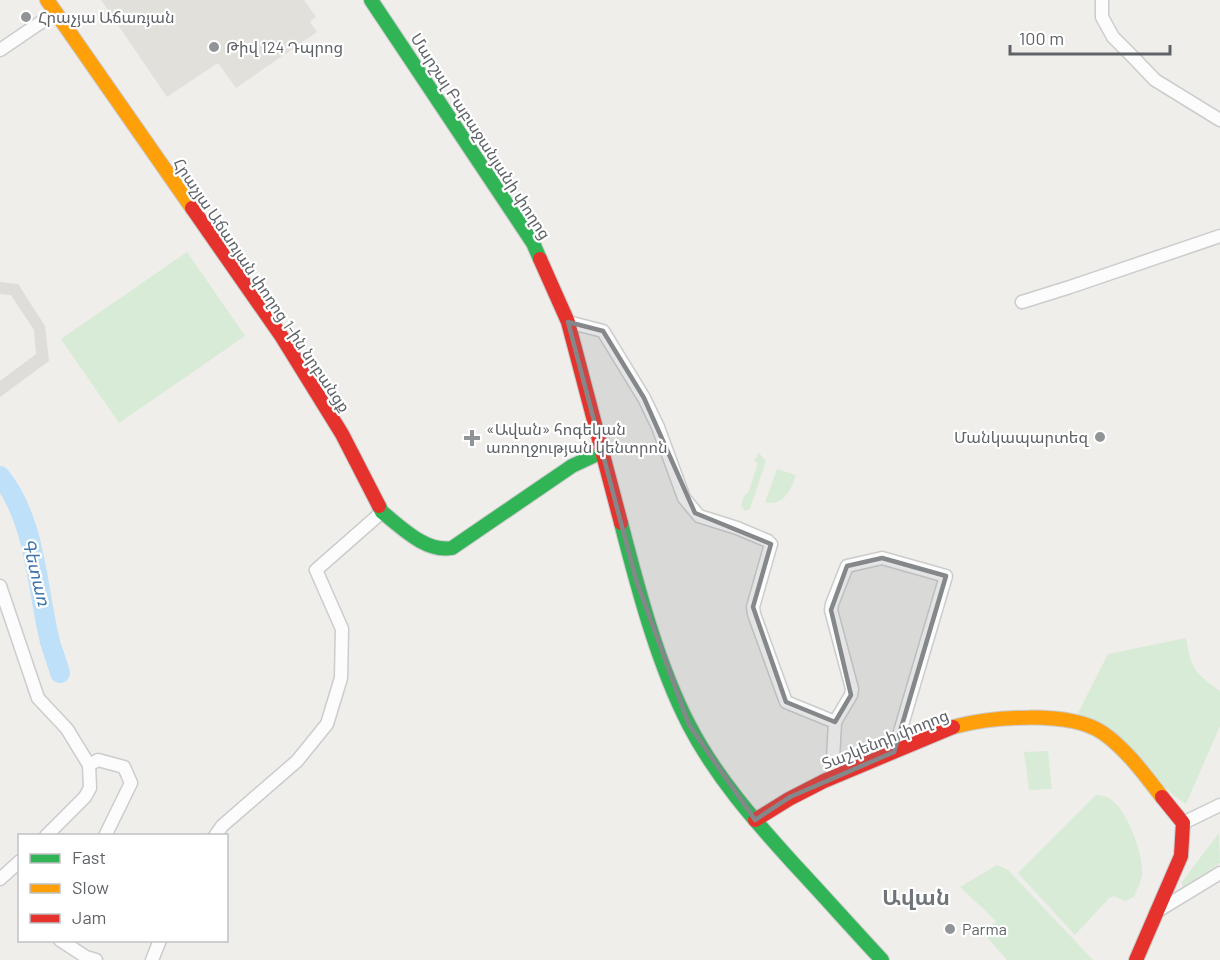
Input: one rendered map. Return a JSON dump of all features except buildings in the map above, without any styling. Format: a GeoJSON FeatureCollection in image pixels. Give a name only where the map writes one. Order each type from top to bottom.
{"type":"FeatureCollection","features":[{"type":"Feature","properties":{"kind":"street","name":"Մարշալ Բաբաջանյանի փողոց"},"geometry":{"type":"LineString","coordinates":[[371,0],[533,243],[568,322],[604,451],[636,580],[664,665],[689,725],[721,777],[755,820],[882,960]]}},
{"type":"Feature","properties":{"kind":"street"},"geometry":{"type":"LineString","coordinates":[[1102,0],[1102,16],[1113,37],[1155,80],[1220,120]]}},
{"type":"Feature","properties":{"kind":"street","name":"Հրաչյա Աճառյան փողոց 1-ին նրբանցք"},"geometry":{"type":"LineString","coordinates":[[0,50],[52,4],[282,338],[342,435],[382,512]]}},
{"type":"Feature","properties":{"kind":"street"},"geometry":{"type":"LineString","coordinates":[[1022,302],[1220,236]]}},
{"type":"Feature","properties":{"kind":"street"},"geometry":{"type":"LineString","coordinates":[[568,322],[603,331],[644,398],[658,427],[684,498],[695,513],[737,528],[771,544],[753,607],[754,614],[786,702],[835,722]]}},
{"type":"Feature","properties":{"kind":"street"},"geometry":{"type":"LineString","coordinates":[[216,834],[222,826],[297,762],[327,724],[341,678],[342,629],[315,570],[382,512],[418,539],[441,550],[452,548],[572,466],[604,451]]}},
{"type":"Feature","properties":{"kind":"street"},"geometry":{"type":"LineString","coordinates":[[832,777],[835,722],[852,689],[831,610],[832,604],[847,566],[882,558],[946,576],[894,752]]}},
{"type":"Feature","properties":{"kind":"street"},"geometry":{"type":"LineString","coordinates":[[0,586],[38,698],[67,729],[89,765],[90,788],[85,797],[48,834]]}},
{"type":"Feature","properties":{"kind":"street","name":"Տաշկենդի փողոց"},"geometry":{"type":"LineString","coordinates":[[755,820],[790,797],[832,777],[955,727],[992,721],[1060,720],[1084,723],[1094,727],[1115,743],[1183,823]]}},
{"type":"Feature","properties":{"kind":"street"},"geometry":{"type":"LineString","coordinates":[[89,765],[98,760],[124,767],[131,783],[106,834]]}},
{"type":"Feature","properties":{"kind":"street"},"geometry":{"type":"LineString","coordinates":[[1136,960],[1181,856],[1183,823],[1219,808]]}},
{"type":"Feature","properties":{"kind":"street"},"geometry":{"type":"LineString","coordinates":[[0,879],[18,863]]}},
{"type":"Feature","properties":{"kind":"street"},"geometry":{"type":"LineString","coordinates":[[1155,913],[1220,873]]}},
{"type":"Feature","properties":{"kind":"street"},"geometry":{"type":"LineString","coordinates":[[63,942],[86,957],[96,960]]}},
{"type":"Feature","properties":{"kind":"street"},"geometry":{"type":"LineString","coordinates":[[152,960],[159,942]]}},
{"type":"Feature","properties":{"kind":"highlighted area"},"geometry":{"type":"Polygon","coordinates":[[[568,322],[603,331],[644,398],[695,513],[771,544],[753,607],[786,702],[835,722],[851,695],[831,610],[847,566],[882,558],[946,576],[894,752],[790,797],[755,820],[689,725],[636,580],[568,322]]]}},
{"type":"Feature","properties":{"kind":"shaded area","name":"Թիվ 124 Դպրոց"},"geometry":{"type":"Polygon","coordinates":[[[101,0],[304,0],[316,17],[310,22],[317,32],[236,88],[218,63],[167,97],[101,0]]]}},
{"type":"Feature","properties":{"kind":"shaded area"},"geometry":{"type":"Polygon","coordinates":[[[0,282],[18,284],[45,326],[49,361],[0,397],[0,381],[36,354],[34,330],[11,295],[0,294],[0,282]]]}},
{"type":"Feature","properties":{"kind":"green space"},"geometry":{"type":"Polygon","coordinates":[[[187,252],[245,336],[119,423],[61,339],[187,252]]]}},
{"type":"Feature","properties":{"kind":"green space"},"geometry":{"type":"Polygon","coordinates":[[[759,453],[766,461],[750,509],[745,511],[741,506],[744,496],[748,493],[758,463],[754,461],[759,453]]]}},
{"type":"Feature","properties":{"kind":"green space"},"geometry":{"type":"Polygon","coordinates":[[[777,469],[796,475],[786,496],[777,502],[765,502],[777,469]]]}},
{"type":"Feature","properties":{"kind":"green space"},"geometry":{"type":"Polygon","coordinates":[[[1186,638],[1195,669],[1220,691],[1220,726],[1186,804],[1163,785],[1124,742],[1077,715],[1108,654],[1186,638]]]}},
{"type":"Feature","properties":{"kind":"green space"},"geometry":{"type":"Polygon","coordinates":[[[1048,751],[1052,789],[1029,790],[1024,752],[1048,751]]]}},
{"type":"Feature","properties":{"kind":"green space"},"geometry":{"type":"Polygon","coordinates":[[[1096,795],[1111,799],[1124,815],[1138,846],[1142,875],[1134,897],[1125,901],[1114,896],[1109,898],[1075,935],[1018,873],[1096,795]]]}},
{"type":"Feature","properties":{"kind":"green space"},"geometry":{"type":"Polygon","coordinates":[[[1219,833],[1220,863],[1183,887],[1181,883],[1219,833]]]}},
{"type":"Feature","properties":{"kind":"green space"},"geometry":{"type":"Polygon","coordinates":[[[997,865],[1008,870],[1093,960],[1007,960],[984,934],[996,921],[960,887],[997,865]]]}},
{"type":"Feature","properties":{"kind":"waterway","name":"Գետառ"},"geometry":{"type":"LineString","coordinates":[[0,476],[12,494],[28,534],[50,642],[60,673]]}},
{"type":"Feature","properties":{"kind":"traffic: fast"},"geometry":{"type":"LineString","coordinates":[[371,0],[533,243],[540,259]]}},
{"type":"Feature","properties":{"kind":"traffic: fast"},"geometry":{"type":"LineString","coordinates":[[379,506],[382,512],[414,538],[433,547],[452,548],[572,466],[604,451]]}},
{"type":"Feature","properties":{"kind":"traffic: fast"},"geometry":{"type":"LineString","coordinates":[[621,523],[658,652],[678,702],[700,744],[723,780],[750,814],[882,960]]}},
{"type":"Feature","properties":{"kind":"traffic: slow"},"geometry":{"type":"LineString","coordinates":[[47,0],[192,208]]}},
{"type":"Feature","properties":{"kind":"traffic: slow"},"geometry":{"type":"LineString","coordinates":[[953,727],[1008,718],[1051,718],[1088,726],[1103,733],[1120,747],[1162,797]]}},
{"type":"Feature","properties":{"kind":"traffic: jam"},"geometry":{"type":"LineString","coordinates":[[192,208],[282,337],[342,434],[379,506]]}},
{"type":"Feature","properties":{"kind":"traffic: jam"},"geometry":{"type":"LineString","coordinates":[[540,259],[568,322],[621,523]]}},
{"type":"Feature","properties":{"kind":"traffic: jam"},"geometry":{"type":"LineString","coordinates":[[755,820],[824,781],[953,727]]}},
{"type":"Feature","properties":{"kind":"traffic: jam"},"geometry":{"type":"LineString","coordinates":[[1136,960],[1181,856],[1183,823],[1162,797]]}},
{"type":"Feature","properties":{"kind":"place","name":"Հրաչյա Աճառյան"},"geometry":{"type":"Point","coordinates":[26,17]}},
{"type":"Feature","properties":{"kind":"place","name":"Թիվ 124 Դպրոց"},"geometry":{"type":"Point","coordinates":[214,47]}},
{"type":"Feature","properties":{"kind":"place","name":"Մանկապարտեզ"},"geometry":{"type":"Point","coordinates":[1100,437]}},
{"type":"Feature","properties":{"kind":"place","name":"«Ավան» հոգեկան առողջության կենտրոն"},"geometry":{"type":"Point","coordinates":[472,438]}},
{"type":"Feature","properties":{"kind":"place","name":"Parma"},"geometry":{"type":"Point","coordinates":[950,929]}},
{"type":"Feature","properties":{"kind":"district","name":"Ավան"},"geometry":{"type":"Point","coordinates":[916,897]}}]}
